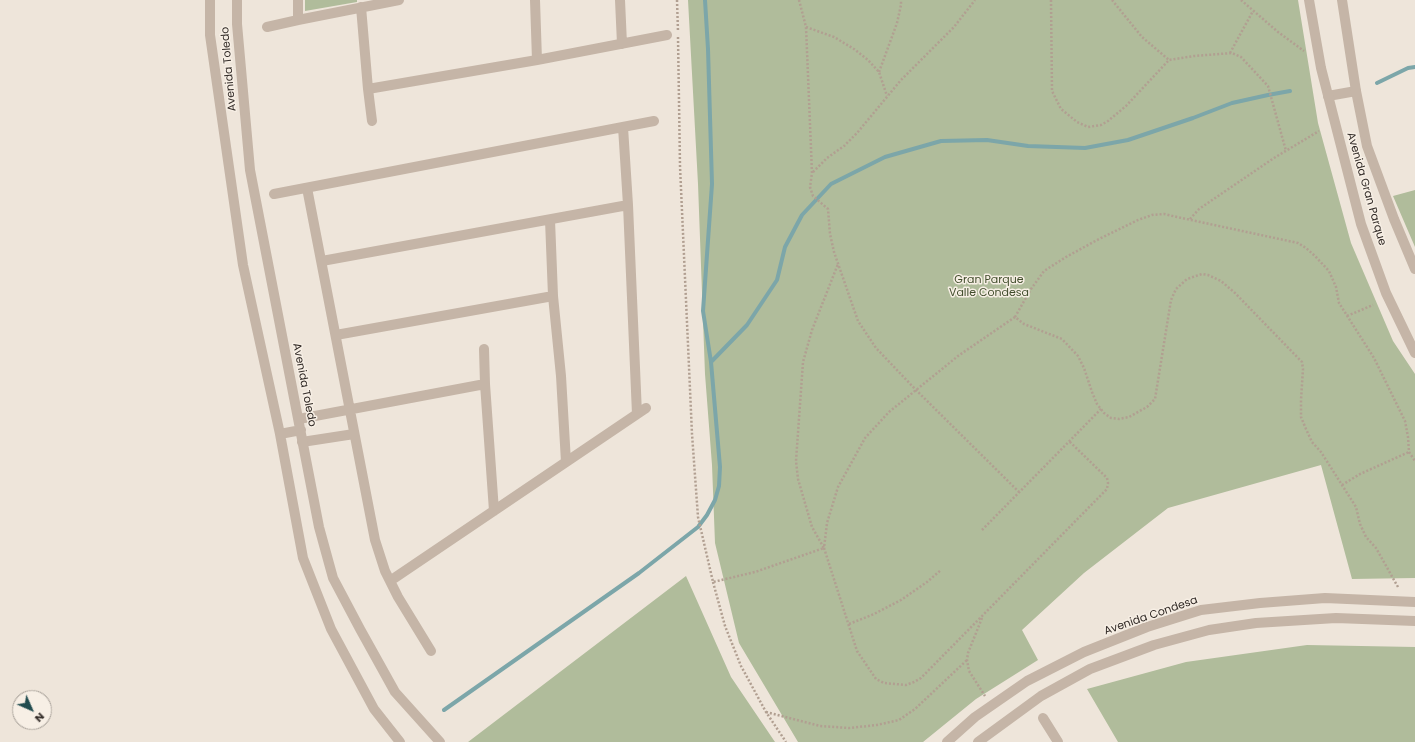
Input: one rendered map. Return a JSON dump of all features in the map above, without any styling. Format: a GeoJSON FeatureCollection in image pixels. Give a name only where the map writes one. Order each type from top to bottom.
{"type":"FeatureCollection","features":[{"type":"Feature","properties":{"kind":"street","name":"Avenida Toledo"},"geometry":{"type":"LineString","coordinates":[[210,0],[210,35],[243,265],[280,434],[303,558],[331,629],[374,709],[400,742]]}},
{"type":"Feature","properties":{"kind":"street","name":"Avenida Toledo"},"geometry":{"type":"LineString","coordinates":[[237,0],[237,24],[250,170],[319,527],[333,578],[395,692],[440,742]]}},
{"type":"Feature","properties":{"kind":"street"},"geometry":{"type":"LineString","coordinates":[[298,0],[298,20]]}},
{"type":"Feature","properties":{"kind":"street"},"geometry":{"type":"LineString","coordinates":[[267,27],[361,7],[371,2],[399,0]]}},
{"type":"Feature","properties":{"kind":"street"},"geometry":{"type":"LineString","coordinates":[[534,0],[537,60]]}},
{"type":"Feature","properties":{"kind":"street"},"geometry":{"type":"LineString","coordinates":[[620,0],[622,44]]}},
{"type":"Feature","properties":{"kind":"street","name":"Avenida Gran Parque"},"geometry":{"type":"LineString","coordinates":[[1309,0],[1321,68],[1361,224],[1386,293],[1415,353]]}},
{"type":"Feature","properties":{"kind":"street","name":"Avenida Gran Parque"},"geometry":{"type":"LineString","coordinates":[[1342,0],[1356,91],[1367,146],[1394,219],[1415,269]]}},
{"type":"Feature","properties":{"kind":"street"},"geometry":{"type":"LineString","coordinates":[[361,7],[372,121]]}},
{"type":"Feature","properties":{"kind":"street"},"geometry":{"type":"LineString","coordinates":[[368,89],[537,60],[667,35]]}},
{"type":"Feature","properties":{"kind":"street"},"geometry":{"type":"LineString","coordinates":[[1328,96],[1356,91]]}},
{"type":"Feature","properties":{"kind":"street"},"geometry":{"type":"LineString","coordinates":[[274,194],[654,121]]}},
{"type":"Feature","properties":{"kind":"street"},"geometry":{"type":"LineString","coordinates":[[623,127],[638,414]]}},
{"type":"Feature","properties":{"kind":"street"},"geometry":{"type":"LineString","coordinates":[[307,188],[375,540],[390,581],[398,597],[431,651]]}},
{"type":"Feature","properties":{"kind":"street"},"geometry":{"type":"LineString","coordinates":[[322,261],[628,205]]}},
{"type":"Feature","properties":{"kind":"street"},"geometry":{"type":"LineString","coordinates":[[550,220],[553,296],[561,376],[566,462]]}},
{"type":"Feature","properties":{"kind":"street"},"geometry":{"type":"LineString","coordinates":[[336,336],[553,296]]}},
{"type":"Feature","properties":{"kind":"street"},"geometry":{"type":"LineString","coordinates":[[484,349],[494,511]]}},
{"type":"Feature","properties":{"kind":"street"},"geometry":{"type":"LineString","coordinates":[[299,419],[485,384]]}},
{"type":"Feature","properties":{"kind":"street"},"geometry":{"type":"LineString","coordinates":[[390,581],[646,408]]}},
{"type":"Feature","properties":{"kind":"street"},"geometry":{"type":"LineString","coordinates":[[280,434],[301,430]]}},
{"type":"Feature","properties":{"kind":"street"},"geometry":{"type":"LineString","coordinates":[[302,442],[354,434]]}},
{"type":"Feature","properties":{"kind":"street","name":"Avenida Condesa"},"geometry":{"type":"LineString","coordinates":[[947,742],[975,717],[1033,678],[1084,652],[1147,627],[1201,610],[1260,603],[1324,598],[1415,602]]}},
{"type":"Feature","properties":{"kind":"street"},"geometry":{"type":"LineString","coordinates":[[978,742],[1041,696],[1090,669],[1154,645],[1209,630],[1256,623],[1336,618],[1415,621]]}},
{"type":"Feature","properties":{"kind":"street"},"geometry":{"type":"LineString","coordinates":[[1043,718],[1058,742]]}},
{"type":"Feature","properties":{"kind":"path"},"geometry":{"type":"LineString","coordinates":[[677,0],[680,166],[692,434],[698,517],[725,626],[739,659],[766,712],[786,742]]}},
{"type":"Feature","properties":{"kind":"path"},"geometry":{"type":"LineString","coordinates":[[799,0],[806,27],[812,173],[810,187],[814,196],[828,209],[830,234],[838,264],[856,315],[876,348],[916,390],[1019,492]]}},
{"type":"Feature","properties":{"kind":"path"},"geometry":{"type":"LineString","coordinates":[[879,72],[897,23],[901,0]]}},
{"type":"Feature","properties":{"kind":"path"},"geometry":{"type":"LineString","coordinates":[[812,173],[827,158],[844,146],[857,133],[901,80],[954,26],[975,0]]}},
{"type":"Feature","properties":{"kind":"path"},"geometry":{"type":"LineString","coordinates":[[1051,0],[1052,91],[1061,109],[1081,125],[1093,127],[1108,121],[1126,106],[1169,60],[1230,53],[1241,57],[1268,86],[1286,151]]}},
{"type":"Feature","properties":{"kind":"path"},"geometry":{"type":"LineString","coordinates":[[1112,0],[1142,37],[1169,60]]}},
{"type":"Feature","properties":{"kind":"path"},"geometry":{"type":"LineString","coordinates":[[1241,0],[1278,32],[1304,51]]}},
{"type":"Feature","properties":{"kind":"path"},"geometry":{"type":"LineString","coordinates":[[1230,53],[1253,11]]}},
{"type":"Feature","properties":{"kind":"path"},"geometry":{"type":"LineString","coordinates":[[806,27],[834,37],[854,49],[868,60],[879,72],[888,97]]}},
{"type":"Feature","properties":{"kind":"path"},"geometry":{"type":"LineString","coordinates":[[1190,219],[1199,209],[1286,151],[1319,131]]}},
{"type":"Feature","properties":{"kind":"path"},"geometry":{"type":"LineString","coordinates":[[824,548],[825,533],[831,506],[838,487],[865,438],[889,412],[958,356],[1015,317],[1031,289],[1044,271],[1066,257],[1138,220],[1152,215],[1164,214],[1190,219],[1283,239],[1298,243],[1306,248],[1329,271],[1336,287],[1339,303],[1374,358],[1405,421],[1409,452],[1415,460]]}},
{"type":"Feature","properties":{"kind":"path"},"geometry":{"type":"LineString","coordinates":[[838,264],[812,330],[803,362],[796,461],[798,479],[812,527],[824,548],[857,651],[876,679],[884,683],[906,685],[921,678],[1107,489],[1107,478],[1069,441]]}},
{"type":"Feature","properties":{"kind":"path"},"geometry":{"type":"LineString","coordinates":[[1015,317],[1024,324],[1062,340],[1069,346],[1078,356],[1084,368],[1092,392],[1104,414],[1111,418],[1124,418],[1137,414],[1155,399],[1173,295],[1176,289],[1187,278],[1202,274],[1221,281],[1232,290],[1302,362],[1301,417],[1312,442],[1321,452],[1356,507],[1360,524],[1366,537],[1376,548],[1398,587]]}},
{"type":"Feature","properties":{"kind":"path"},"geometry":{"type":"LineString","coordinates":[[1347,316],[1373,305]]}},
{"type":"Feature","properties":{"kind":"path"},"geometry":{"type":"LineString","coordinates":[[982,530],[1101,409]]}},
{"type":"Feature","properties":{"kind":"path"},"geometry":{"type":"LineString","coordinates":[[1342,485],[1360,474],[1409,452]]}},
{"type":"Feature","properties":{"kind":"path"},"geometry":{"type":"LineString","coordinates":[[713,582],[755,572],[824,548]]}},
{"type":"Feature","properties":{"kind":"path"},"geometry":{"type":"LineString","coordinates":[[849,624],[874,614],[901,600],[941,570]]}},
{"type":"Feature","properties":{"kind":"path"},"geometry":{"type":"LineString","coordinates":[[982,615],[968,653],[967,660],[969,671],[985,696]]}},
{"type":"Feature","properties":{"kind":"path"},"geometry":{"type":"LineString","coordinates":[[766,712],[820,726],[849,728],[877,725],[899,720],[915,709],[967,660]]}},
{"type":"Feature","properties":{"kind":"green space"},"geometry":{"type":"Polygon","coordinates":[[[305,0],[357,0],[357,2],[305,11],[305,0]]]}},
{"type":"Feature","properties":{"kind":"green space","name":"Gran Parque Valle Condesa"},"geometry":{"type":"Polygon","coordinates":[[[688,0],[1298,0],[1318,123],[1351,243],[1393,341],[1415,374],[1415,578],[1352,579],[1321,465],[1168,508],[1084,573],[1022,630],[1038,660],[976,699],[923,742],[798,742],[739,643],[715,543],[712,465],[705,374],[698,184],[688,0]]]}},
{"type":"Feature","properties":{"kind":"green space"},"geometry":{"type":"Polygon","coordinates":[[[1415,190],[1415,247],[1393,196],[1415,190]]]}},
{"type":"Feature","properties":{"kind":"green space"},"geometry":{"type":"Polygon","coordinates":[[[686,576],[731,677],[775,742],[468,742],[686,576]]]}},
{"type":"Feature","properties":{"kind":"green space"},"geometry":{"type":"Polygon","coordinates":[[[1307,645],[1415,647],[1415,742],[1118,742],[1087,689],[1186,662],[1307,645]]]}},
{"type":"Feature","properties":{"kind":"waterway"},"geometry":{"type":"LineString","coordinates":[[705,0],[712,184],[703,311],[711,362]]}},
{"type":"Feature","properties":{"kind":"waterway"},"geometry":{"type":"LineString","coordinates":[[1377,83],[1408,68],[1415,67]]}},
{"type":"Feature","properties":{"kind":"waterway"},"geometry":{"type":"LineString","coordinates":[[444,710],[639,573],[698,527],[707,515],[715,500],[719,486],[720,467],[711,362],[747,325],[777,280],[785,247],[802,215],[831,184],[885,157],[941,141],[987,140],[1028,146],[1085,148],[1128,140],[1232,103],[1290,91]]}}]}
